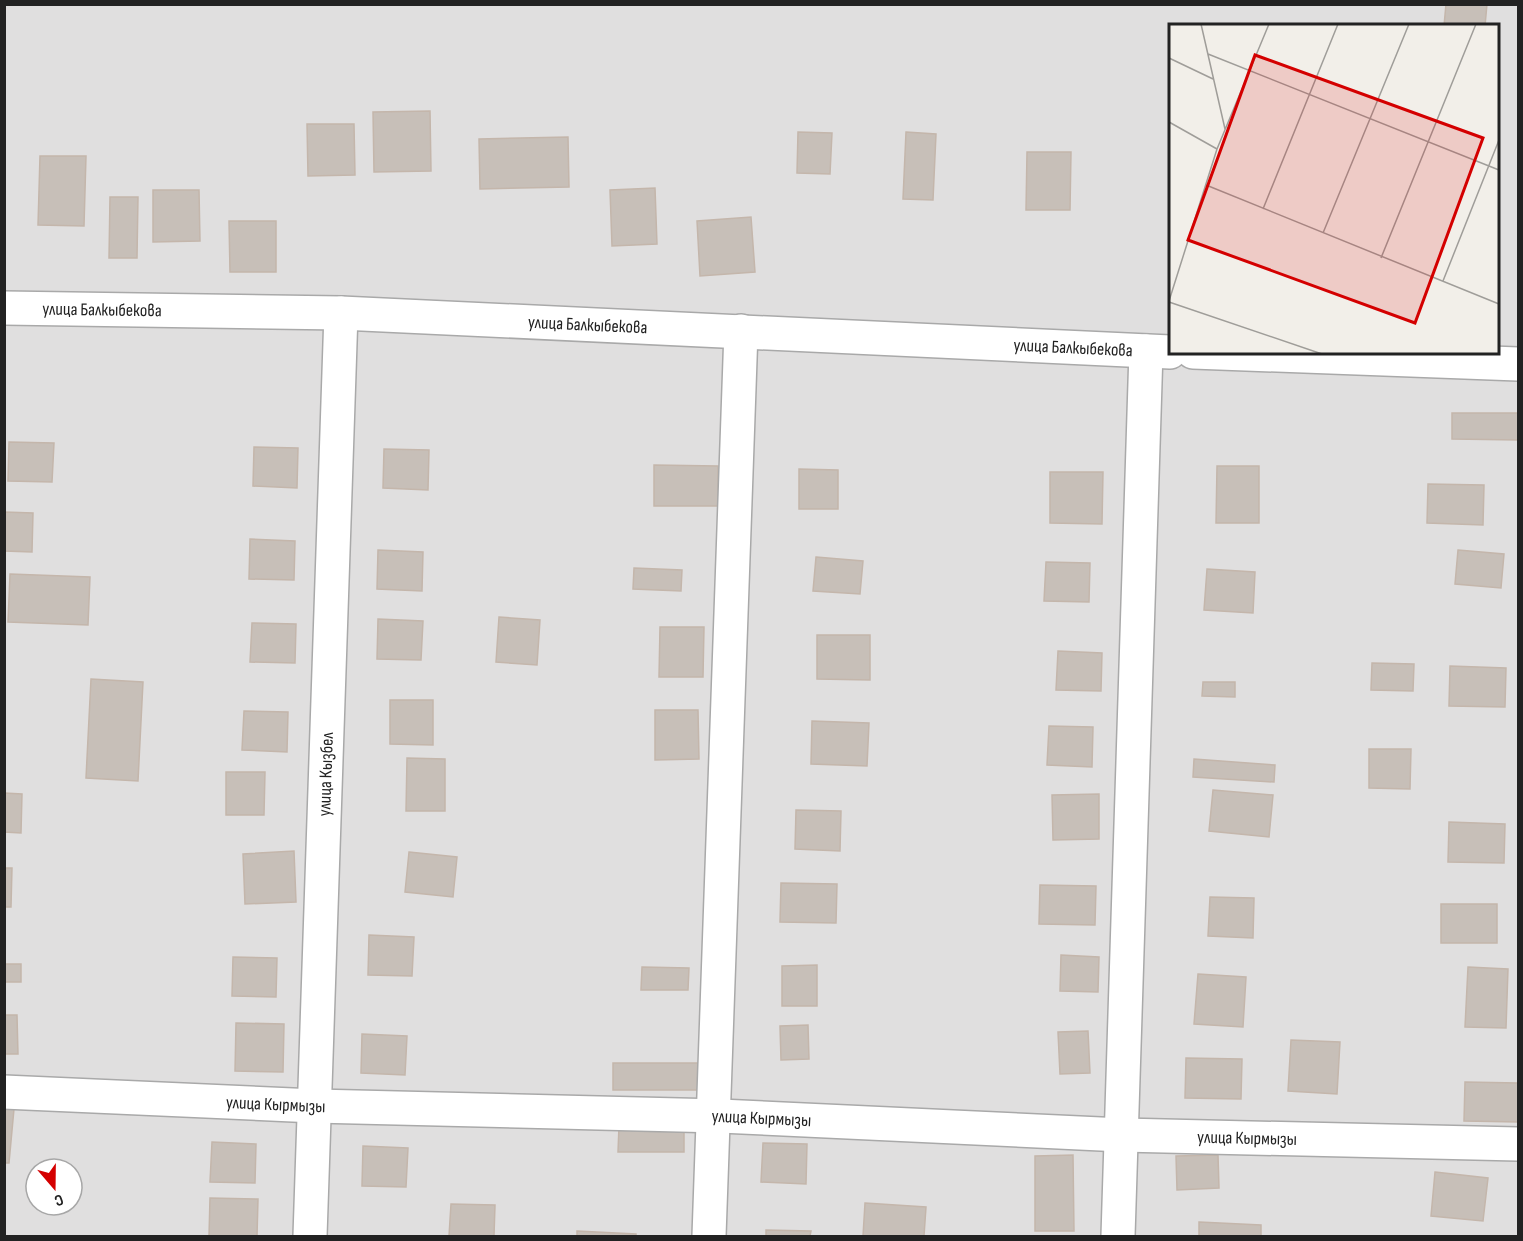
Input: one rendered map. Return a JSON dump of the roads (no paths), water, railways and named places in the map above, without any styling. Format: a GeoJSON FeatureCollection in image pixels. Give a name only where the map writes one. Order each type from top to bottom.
{"type":"FeatureCollection","features":[{"type":"Feature","properties":{"kind":"street","name":"улица Балкыбекова"},"geometry":{"type":"LineString","coordinates":[[4,308],[341,313],[1158,351]]}},
{"type":"Feature","properties":{"kind":"street","name":"улица Кызбел"},"geometry":{"type":"LineString","coordinates":[[310,1236],[341,313]]}},
{"type":"Feature","properties":{"kind":"street"},"geometry":{"type":"LineString","coordinates":[[709,1236],[741,331]]}},
{"type":"Feature","properties":{"kind":"street"},"geometry":{"type":"LineString","coordinates":[[1118,1236],[1158,351]]}},
{"type":"Feature","properties":{"kind":"street"},"geometry":{"type":"LineString","coordinates":[[1247,354],[1518,364]]}},
{"type":"Feature","properties":{"kind":"street","name":"улица Кырмызы"},"geometry":{"type":"LineString","coordinates":[[4,1092],[315,1106],[713,1116],[1122,1135],[1518,1144]]}}]}
